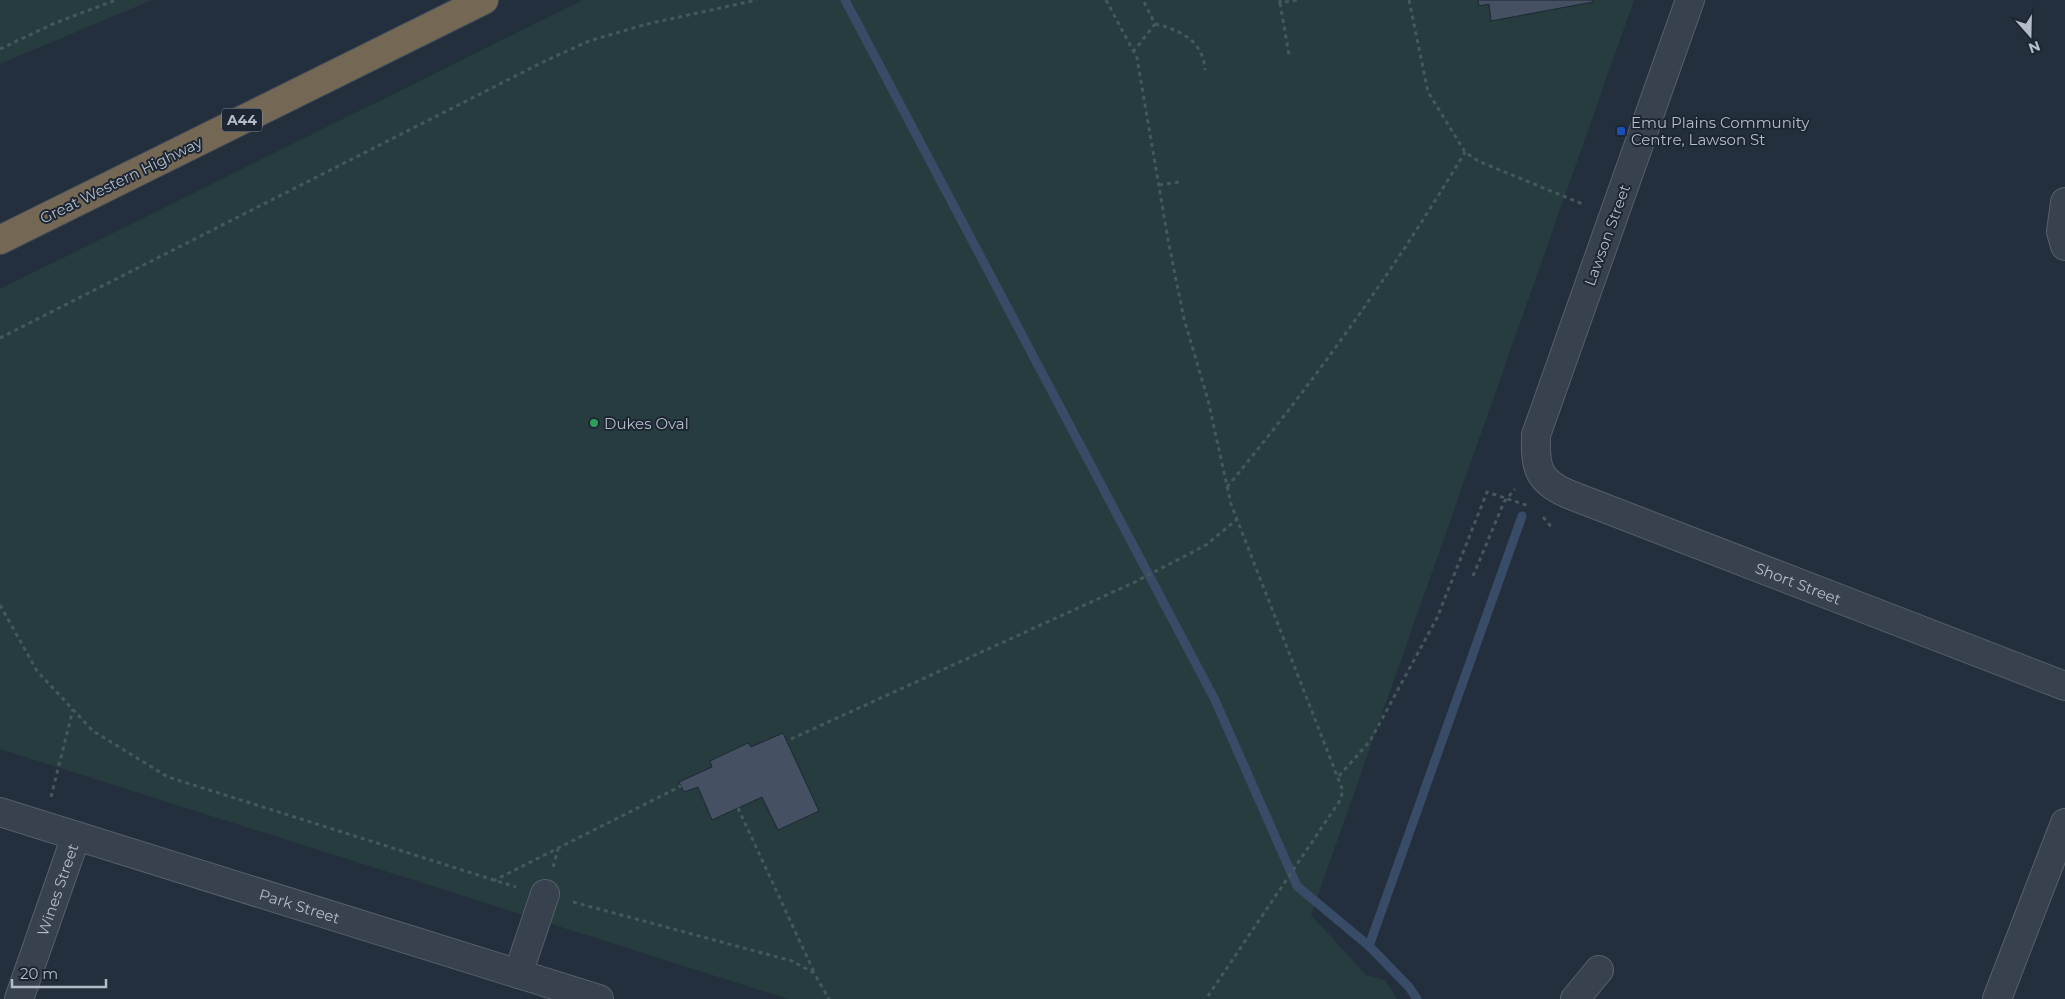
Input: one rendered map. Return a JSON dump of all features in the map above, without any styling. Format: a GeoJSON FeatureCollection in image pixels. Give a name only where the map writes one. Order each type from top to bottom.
{"type":"FeatureCollection","features":[{"type":"Feature","properties":{"kind":"highway","name":"Great Western Highway"},"geometry":{"type":"LineString","coordinates":[[0,240],[484,0]]}},
{"type":"Feature","properties":{"kind":"street","name":"Lawson Street"},"geometry":{"type":"LineString","coordinates":[[1540,472],[1535,453],[1536,436],[1690,0]]}},
{"type":"Feature","properties":{"kind":"street"},"geometry":{"type":"LineString","coordinates":[[2065,202],[2061,232],[2065,246]]}},
{"type":"Feature","properties":{"kind":"street","name":"Short Street"},"geometry":{"type":"LineString","coordinates":[[1540,472],[1550,486],[1568,494],[2065,686]]}},
{"type":"Feature","properties":{"kind":"street","name":"Park Street"},"geometry":{"type":"LineString","coordinates":[[0,812],[599,999]]}},
{"type":"Feature","properties":{"kind":"street"},"geometry":{"type":"LineString","coordinates":[[1997,999],[2065,823]]}},
{"type":"Feature","properties":{"kind":"street","name":"Wines Street"},"geometry":{"type":"LineString","coordinates":[[19,999],[76,836]]}},
{"type":"Feature","properties":{"kind":"street"},"geometry":{"type":"LineString","coordinates":[[518,974],[545,894]]}},
{"type":"Feature","properties":{"kind":"street"},"geometry":{"type":"LineString","coordinates":[[1575,999],[1599,970]]}},
{"type":"Feature","properties":{"kind":"path"},"geometry":{"type":"LineString","coordinates":[[0,49],[55,23],[116,0]]}},
{"type":"Feature","properties":{"kind":"path"},"geometry":{"type":"LineString","coordinates":[[0,338],[534,66],[588,41],[647,24],[758,0]]}},
{"type":"Feature","properties":{"kind":"path"},"geometry":{"type":"LineString","coordinates":[[1106,0],[1137,58],[1184,318],[1208,400],[1236,520],[1339,776],[1343,791],[1339,802],[1206,999]]}},
{"type":"Feature","properties":{"kind":"path"},"geometry":{"type":"LineString","coordinates":[[1142,0],[1155,24],[1179,31],[1195,44],[1204,55],[1205,70]]}},
{"type":"Feature","properties":{"kind":"path"},"geometry":{"type":"LineString","coordinates":[[1290,55],[1280,1],[1297,0]]}},
{"type":"Feature","properties":{"kind":"path"},"geometry":{"type":"LineString","coordinates":[[1409,0],[1428,92],[1465,152],[1478,161],[1586,206]]}},
{"type":"Feature","properties":{"kind":"path"},"geometry":{"type":"LineString","coordinates":[[1133,52],[1155,24]]}},
{"type":"Feature","properties":{"kind":"path"},"geometry":{"type":"LineString","coordinates":[[1227,487],[1273,432],[1360,311],[1421,225],[1465,152]]}},
{"type":"Feature","properties":{"kind":"path"},"geometry":{"type":"LineString","coordinates":[[1159,185],[1179,182]]}},
{"type":"Feature","properties":{"kind":"path"},"geometry":{"type":"LineString","coordinates":[[1473,576],[1507,499],[1528,477],[1540,472]]}},
{"type":"Feature","properties":{"kind":"path"},"geometry":{"type":"LineString","coordinates":[[1339,776],[1370,741],[1428,635],[1453,582],[1487,492],[1536,508]]}},
{"type":"Feature","properties":{"kind":"path"},"geometry":{"type":"LineString","coordinates":[[1539,512],[1553,529]]}},
{"type":"Feature","properties":{"kind":"path"},"geometry":{"type":"LineString","coordinates":[[791,739],[1136,582],[1206,545],[1236,520]]}},
{"type":"Feature","properties":{"kind":"path"},"geometry":{"type":"LineString","coordinates":[[0,605],[37,671],[93,731],[168,778],[493,881],[792,961],[814,973]]}},
{"type":"Feature","properties":{"kind":"path"},"geometry":{"type":"LineString","coordinates":[[50,798],[73,709]]}},
{"type":"Feature","properties":{"kind":"path"},"geometry":{"type":"LineString","coordinates":[[493,881],[681,786]]}},
{"type":"Feature","properties":{"kind":"path"},"geometry":{"type":"LineString","coordinates":[[738,808],[814,973],[829,999]]}},
{"type":"Feature","properties":{"kind":"green space"},"geometry":{"type":"Polygon","coordinates":[[[0,0],[152,0],[0,64],[0,0]]]}},
{"type":"Feature","properties":{"kind":"green space"},"geometry":{"type":"Polygon","coordinates":[[[583,0],[1634,0],[1311,915],[1366,975],[1385,980],[1397,999],[788,999],[0,749],[0,289],[583,0]]]}},
{"type":"Feature","properties":{"kind":"building"},"geometry":{"type":"Polygon","coordinates":[[[1478,0],[1592,0],[1593,2],[1491,21],[1489,4],[1479,6],[1478,0]]]}},
{"type":"Feature","properties":{"kind":"building"},"geometry":{"type":"Polygon","coordinates":[[[783,733],[819,811],[778,830],[762,797],[712,820],[698,787],[684,792],[679,782],[712,767],[710,761],[748,743],[751,747],[783,733]]]}},
{"type":"Feature","properties":{"kind":"waterway"},"geometry":{"type":"LineString","coordinates":[[845,0],[1215,700],[1297,886],[1369,946],[1409,987],[1417,999]]}},
{"type":"Feature","properties":{"kind":"waterway"},"geometry":{"type":"LineString","coordinates":[[1369,946],[1522,516]]}},
{"type":"Feature","properties":{"kind":"place","name":"Emu Plains Community Centre, Lawson St"},"geometry":{"type":"Point","coordinates":[1621,131]}},
{"type":"Feature","properties":{"kind":"place","name":"Dukes Oval"},"geometry":{"type":"Point","coordinates":[594,423]}}]}
